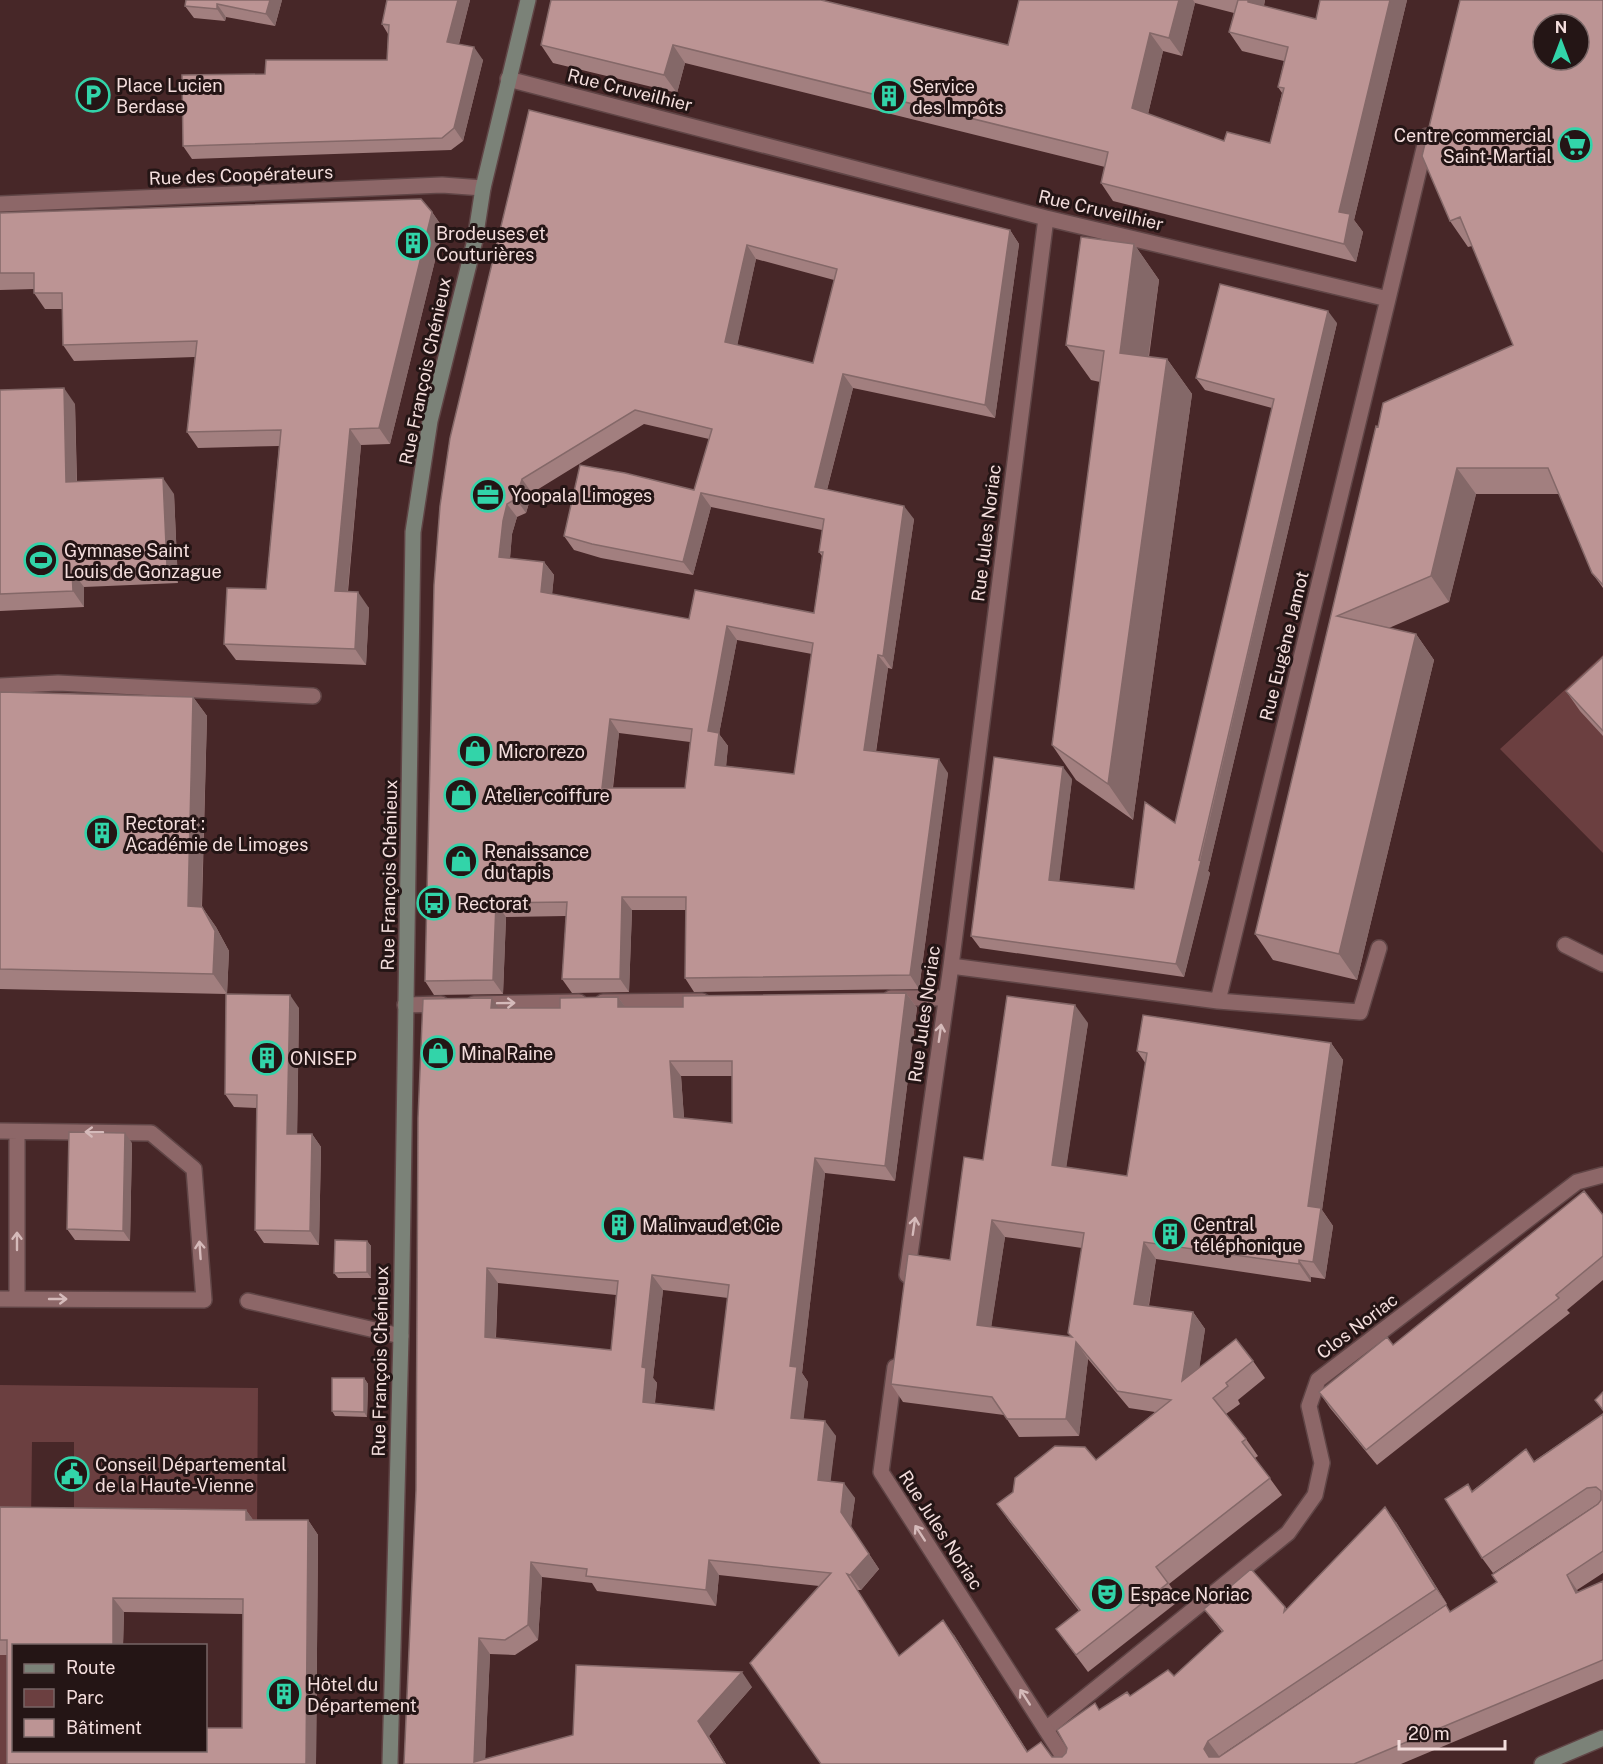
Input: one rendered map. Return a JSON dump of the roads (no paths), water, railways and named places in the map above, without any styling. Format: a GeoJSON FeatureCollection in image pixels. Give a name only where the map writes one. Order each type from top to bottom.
{"type":"FeatureCollection","features":[{"type":"Feature","properties":{"kind":"main road","name":"Rue François Chénieux"},"geometry":{"type":"LineString","coordinates":[[390,1764],[401,1336],[413,532],[430,422],[475,240],[483,188],[528,0]]}},
{"type":"Feature","properties":{"kind":"main road"},"geometry":{"type":"LineString","coordinates":[[1542,1764],[1603,1738]]}},
{"type":"Feature","properties":{"kind":"street","name":"Rue Cruveilhier"},"geometry":{"type":"LineString","coordinates":[[508,79],[1046,218],[1388,299]]}},
{"type":"Feature","properties":{"kind":"street"},"geometry":{"type":"LineString","coordinates":[[1388,299],[1430,125]]}},
{"type":"Feature","properties":{"kind":"street","name":"Rue des Coopérateurs"},"geometry":{"type":"LineString","coordinates":[[0,204],[442,185],[483,188]]}},
{"type":"Feature","properties":{"kind":"street","name":"Rue Jules Noriac"},"geometry":{"type":"LineString","coordinates":[[906,1288],[951,966],[1046,218]]}},
{"type":"Feature","properties":{"kind":"street","name":"Rue Eugène Jamot"},"geometry":{"type":"LineString","coordinates":[[1218,1001],[1388,299]]}},
{"type":"Feature","properties":{"kind":"street"},"geometry":{"type":"LineString","coordinates":[[0,686],[58,683],[313,696]]}},
{"type":"Feature","properties":{"kind":"street"},"geometry":{"type":"LineString","coordinates":[[1565,945],[1603,964]]}},
{"type":"Feature","properties":{"kind":"street"},"geometry":{"type":"LineString","coordinates":[[951,966],[1218,1001],[1360,1012],[1378,948]]}},
{"type":"Feature","properties":{"kind":"street"},"geometry":{"type":"LineString","coordinates":[[876,999],[945,998]]}},
{"type":"Feature","properties":{"kind":"street"},"geometry":{"type":"LineString","coordinates":[[405,1005],[721,1001]]}},
{"type":"Feature","properties":{"kind":"street"},"geometry":{"type":"LineString","coordinates":[[0,1131],[151,1133],[194,1169],[204,1300],[0,1299]]}},
{"type":"Feature","properties":{"kind":"street"},"geometry":{"type":"LineString","coordinates":[[17,1132],[17,1299]]}},
{"type":"Feature","properties":{"kind":"street","name":"Clos Noriac"},"geometry":{"type":"LineString","coordinates":[[1046,1729],[1288,1533],[1315,1496],[1322,1463],[1309,1406],[1318,1380],[1577,1182],[1603,1175]]}},
{"type":"Feature","properties":{"kind":"street"},"geometry":{"type":"LineString","coordinates":[[248,1301],[401,1336]]}},
{"type":"Feature","properties":{"kind":"street","name":"Rue Jules Noriac"},"geometry":{"type":"LineString","coordinates":[[896,1357],[880,1472],[1068,1764]]}},
{"type":"Feature","properties":{"kind":"place","name":"Place Lucien Berdase"},"geometry":{"type":"Point","coordinates":[93,95]}},
{"type":"Feature","properties":{"kind":"place","name":"Service des Impôts"},"geometry":{"type":"Point","coordinates":[889,96]}},
{"type":"Feature","properties":{"kind":"place","name":"Centre commercial Saint-Martial"},"geometry":{"type":"Point","coordinates":[1575,145]}},
{"type":"Feature","properties":{"kind":"place","name":"Brodeuses et Couturières"},"geometry":{"type":"Point","coordinates":[413,243]}},
{"type":"Feature","properties":{"kind":"place","name":"Yoopala Limoges"},"geometry":{"type":"Point","coordinates":[488,495]}},
{"type":"Feature","properties":{"kind":"place","name":"Gymnase Saint Louis de Gonzague"},"geometry":{"type":"Point","coordinates":[41,560]}},
{"type":"Feature","properties":{"kind":"place","name":"Micro rezo"},"geometry":{"type":"Point","coordinates":[475,751]}},
{"type":"Feature","properties":{"kind":"place","name":"Atelier coiffure"},"geometry":{"type":"Point","coordinates":[461,795]}},
{"type":"Feature","properties":{"kind":"place","name":"Rectorat : Académie de Limoges"},"geometry":{"type":"Point","coordinates":[102,833]}},
{"type":"Feature","properties":{"kind":"place","name":"Renaissance du tapis"},"geometry":{"type":"Point","coordinates":[461,861]}},
{"type":"Feature","properties":{"kind":"place","name":"Rectorat"},"geometry":{"type":"Point","coordinates":[434,903]}},
{"type":"Feature","properties":{"kind":"place","name":"Mina Raine"},"geometry":{"type":"Point","coordinates":[438,1053]}},
{"type":"Feature","properties":{"kind":"place","name":"ONISEP"},"geometry":{"type":"Point","coordinates":[267,1058]}},
{"type":"Feature","properties":{"kind":"place","name":"Malinvaud et Cie"},"geometry":{"type":"Point","coordinates":[619,1225]}},
{"type":"Feature","properties":{"kind":"place","name":"Central téléphonique"},"geometry":{"type":"Point","coordinates":[1170,1234]}},
{"type":"Feature","properties":{"kind":"place","name":"Conseil Départemental de la Haute-Vienne"},"geometry":{"type":"Point","coordinates":[72,1474]}},
{"type":"Feature","properties":{"kind":"place","name":"Espace Noriac"},"geometry":{"type":"Point","coordinates":[1107,1594]}},
{"type":"Feature","properties":{"kind":"place","name":"Hôtel du Département"},"geometry":{"type":"Point","coordinates":[284,1694]}}]}
